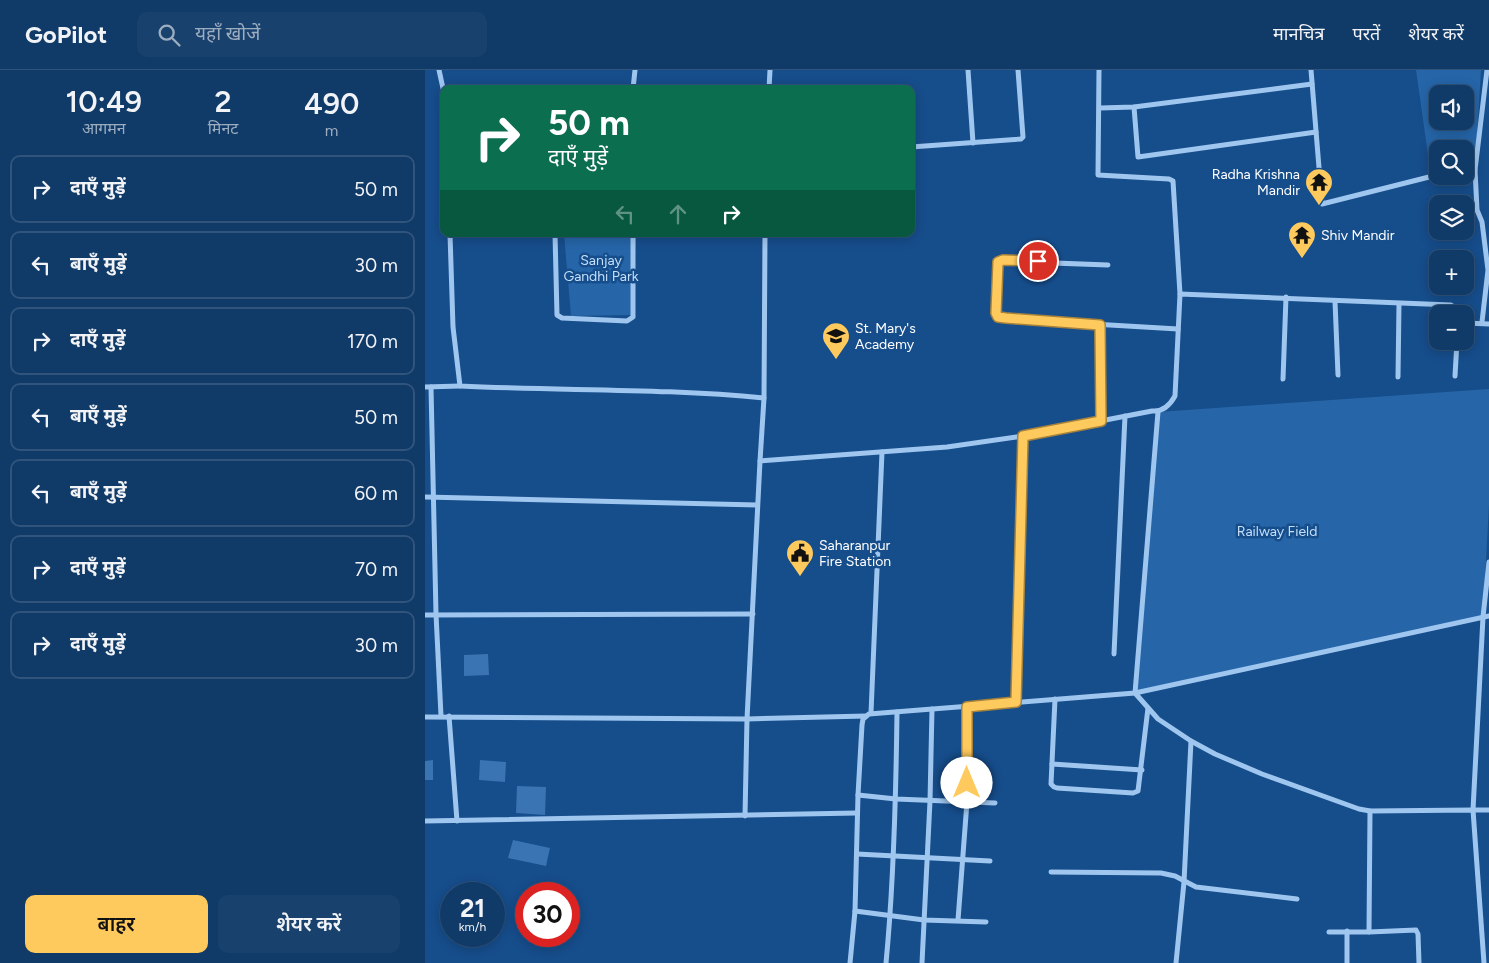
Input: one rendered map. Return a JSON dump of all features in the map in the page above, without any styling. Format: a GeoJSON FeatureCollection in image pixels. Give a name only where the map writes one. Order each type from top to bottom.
{"type":"FeatureCollection","features":[{"type":"Feature","properties":{"kind":"street"},"geometry":{"type":"LineString","coordinates":[[439,70],[442,85]]}},
{"type":"Feature","properties":{"kind":"street"},"geometry":{"type":"LineString","coordinates":[[633,85],[635,70]]}},
{"type":"Feature","properties":{"kind":"street"},"geometry":{"type":"LineString","coordinates":[[769,85],[770,70]]}},
{"type":"Feature","properties":{"kind":"street"},"geometry":{"type":"LineString","coordinates":[[968,70],[973,143]]}},
{"type":"Feature","properties":{"kind":"street"},"geometry":{"type":"LineString","coordinates":[[915,146],[1019,140],[1023,137],[1018,70]]}},
{"type":"Feature","properties":{"kind":"street"},"geometry":{"type":"LineString","coordinates":[[760,461],[947,447],[1023,436],[1152,411],[1159,412],[1170,404],[1175,396],[1180,294],[1174,182],[1169,179],[1098,176],[1099,70]]}},
{"type":"Feature","properties":{"kind":"street"},"geometry":{"type":"LineString","coordinates":[[1311,70],[1322,204],[1429,177]]}},
{"type":"Feature","properties":{"kind":"street"},"geometry":{"type":"LineString","coordinates":[[1482,322],[1488,270],[1482,222],[1477,210],[1475,170],[1487,70]]}},
{"type":"Feature","properties":{"kind":"street"},"geometry":{"type":"LineString","coordinates":[[1100,108],[1134,106],[1312,84]]}},
{"type":"Feature","properties":{"kind":"street"},"geometry":{"type":"LineString","coordinates":[[1134,106],[1138,157],[1316,132]]}},
{"type":"Feature","properties":{"kind":"street"},"geometry":{"type":"LineString","coordinates":[[450,237],[453,327],[460,386]]}},
{"type":"Feature","properties":{"kind":"street"},"geometry":{"type":"LineString","coordinates":[[555,237],[557,315],[562,318],[627,320],[633,317],[633,237]]}},
{"type":"Feature","properties":{"kind":"street"},"geometry":{"type":"LineString","coordinates":[[745,816],[747,719],[764,398],[765,237]]}},
{"type":"Feature","properties":{"kind":"street"},"geometry":{"type":"LineString","coordinates":[[1108,265],[1003,260],[998,262],[995,311],[998,317],[1178,329]]}},
{"type":"Feature","properties":{"kind":"street"},"geometry":{"type":"LineString","coordinates":[[1180,294],[1451,305]]}},
{"type":"Feature","properties":{"kind":"street"},"geometry":{"type":"LineString","coordinates":[[1283,379],[1286,297]]}},
{"type":"Feature","properties":{"kind":"street"},"geometry":{"type":"LineString","coordinates":[[1335,301],[1338,375]]}},
{"type":"Feature","properties":{"kind":"street"},"geometry":{"type":"LineString","coordinates":[[1397,377],[1399,304]]}},
{"type":"Feature","properties":{"kind":"street"},"geometry":{"type":"LineString","coordinates":[[1474,322],[1489,324]]}},
{"type":"Feature","properties":{"kind":"street"},"geometry":{"type":"LineString","coordinates":[[1100,325],[1101,421]]}},
{"type":"Feature","properties":{"kind":"street"},"geometry":{"type":"LineString","coordinates":[[1455,376],[1456,350]]}},
{"type":"Feature","properties":{"kind":"street"},"geometry":{"type":"LineString","coordinates":[[441,716],[428,387],[460,386],[534,390],[646,392],[764,398]]}},
{"type":"Feature","properties":{"kind":"street"},"geometry":{"type":"LineString","coordinates":[[1159,412],[1135,692],[1148,708],[1158,720],[1215,754],[1262,774],[1359,809],[1369,811],[1489,810]]}},
{"type":"Feature","properties":{"kind":"street"},"geometry":{"type":"LineString","coordinates":[[1115,654],[1125,416]]}},
{"type":"Feature","properties":{"kind":"street"},"geometry":{"type":"LineString","coordinates":[[1016,702],[1023,436]]}},
{"type":"Feature","properties":{"kind":"street"},"geometry":{"type":"LineString","coordinates":[[850,963],[855,911],[857,813],[862,724],[869,715],[882,452]]}},
{"type":"Feature","properties":{"kind":"street"},"geometry":{"type":"LineString","coordinates":[[425,497],[757,505]]}},
{"type":"Feature","properties":{"kind":"street"},"geometry":{"type":"LineString","coordinates":[[1484,963],[1473,810],[1489,562]]}},
{"type":"Feature","properties":{"kind":"street"},"geometry":{"type":"LineString","coordinates":[[425,614],[753,614]]}},
{"type":"Feature","properties":{"kind":"street"},"geometry":{"type":"LineString","coordinates":[[425,716],[747,719],[869,715],[1135,692],[1486,617]]}},
{"type":"Feature","properties":{"kind":"street"},"geometry":{"type":"LineString","coordinates":[[1055,699],[1051,784],[1054,787],[1133,793],[1138,791],[1140,787],[1148,708]]}},
{"type":"Feature","properties":{"kind":"street"},"geometry":{"type":"LineString","coordinates":[[958,920],[961,859],[967,802],[967,707]]}},
{"type":"Feature","properties":{"kind":"street"},"geometry":{"type":"LineString","coordinates":[[922,963],[931,800],[932,710]]}},
{"type":"Feature","properties":{"kind":"street"},"geometry":{"type":"LineString","coordinates":[[886,963],[896,799],[897,712]]}},
{"type":"Feature","properties":{"kind":"street"},"geometry":{"type":"LineString","coordinates":[[449,716],[457,821]]}},
{"type":"Feature","properties":{"kind":"street"},"geometry":{"type":"LineString","coordinates":[[1176,963],[1184,882],[1191,741]]}},
{"type":"Feature","properties":{"kind":"street"},"geometry":{"type":"LineString","coordinates":[[1052,764],[1142,770]]}},
{"type":"Feature","properties":{"kind":"street"},"geometry":{"type":"LineString","coordinates":[[858,795],[896,799],[995,803]]}},
{"type":"Feature","properties":{"kind":"street"},"geometry":{"type":"LineString","coordinates":[[1369,811],[1369,932]]}},
{"type":"Feature","properties":{"kind":"street"},"geometry":{"type":"LineString","coordinates":[[425,821],[857,813]]}},
{"type":"Feature","properties":{"kind":"street"},"geometry":{"type":"LineString","coordinates":[[857,854],[990,861]]}},
{"type":"Feature","properties":{"kind":"street"},"geometry":{"type":"LineString","coordinates":[[1051,872],[1161,873],[1175,876],[1196,888],[1297,899]]}},
{"type":"Feature","properties":{"kind":"street"},"geometry":{"type":"LineString","coordinates":[[855,911],[924,920],[986,922]]}},
{"type":"Feature","properties":{"kind":"street"},"geometry":{"type":"LineString","coordinates":[[1329,932],[1416,930],[1418,934],[1419,963]]}},
{"type":"Feature","properties":{"kind":"street"},"geometry":{"type":"LineString","coordinates":[[1347,931],[1347,963]]}},
{"type":"Feature","properties":{"kind":"green space"},"geometry":{"type":"Polygon","coordinates":[[[1416,70],[1481,70],[1475,170],[1474,140],[1429,140],[1429,162],[1416,70]]]}},
{"type":"Feature","properties":{"kind":"green space","name":"Sanjay Gandhi Park"},"geometry":{"type":"Polygon","coordinates":[[[564,237],[636,237],[632,315],[571,316],[564,237]]]}},
{"type":"Feature","properties":{"kind":"green space","name":"Railway Field"},"geometry":{"type":"Polygon","coordinates":[[[1489,389],[1489,505],[1483,617],[1135,693],[1158,412],[1489,389]]]}},
{"type":"Feature","properties":{"kind":"building"},"geometry":{"type":"Polygon","coordinates":[[[488,654],[489,675],[464,676],[464,655],[488,654]]]}},
{"type":"Feature","properties":{"kind":"building"},"geometry":{"type":"Polygon","coordinates":[[[433,760],[433,780],[425,780],[425,761],[433,760]]]}},
{"type":"Feature","properties":{"kind":"building"},"geometry":{"type":"Polygon","coordinates":[[[480,760],[506,762],[505,782],[479,780],[480,760]]]}},
{"type":"Feature","properties":{"kind":"building"},"geometry":{"type":"Polygon","coordinates":[[[517,786],[546,787],[545,815],[516,813],[517,786]]]}},
{"type":"Feature","properties":{"kind":"building"},"geometry":{"type":"Polygon","coordinates":[[[513,840],[550,848],[546,866],[508,858],[513,840]]]}},
{"type":"Feature","properties":{"kind":"place","name":"Radha Krishna Mandir"},"geometry":{"type":"Point","coordinates":[1319,206]}},
{"type":"Feature","properties":{"kind":"place","name":"Shiv Mandir"},"geometry":{"type":"Point","coordinates":[1302,259]}},
{"type":"Feature","properties":{"kind":"place","name":"St. Mary's Academy"},"geometry":{"type":"Point","coordinates":[836,360]}},
{"type":"Feature","properties":{"kind":"place","name":"Saharanpur Fire Station"},"geometry":{"type":"Point","coordinates":[800,577]}},
{"type":"Feature","properties":{"kind":"route"},"geometry":{"type":"LineString","coordinates":[[967,783],[967,707],[1016,702],[1023,436],[1101,421],[1100,325],[1001,318],[998,317],[995,311],[997,265],[999,260],[1038,261]]}}]}
